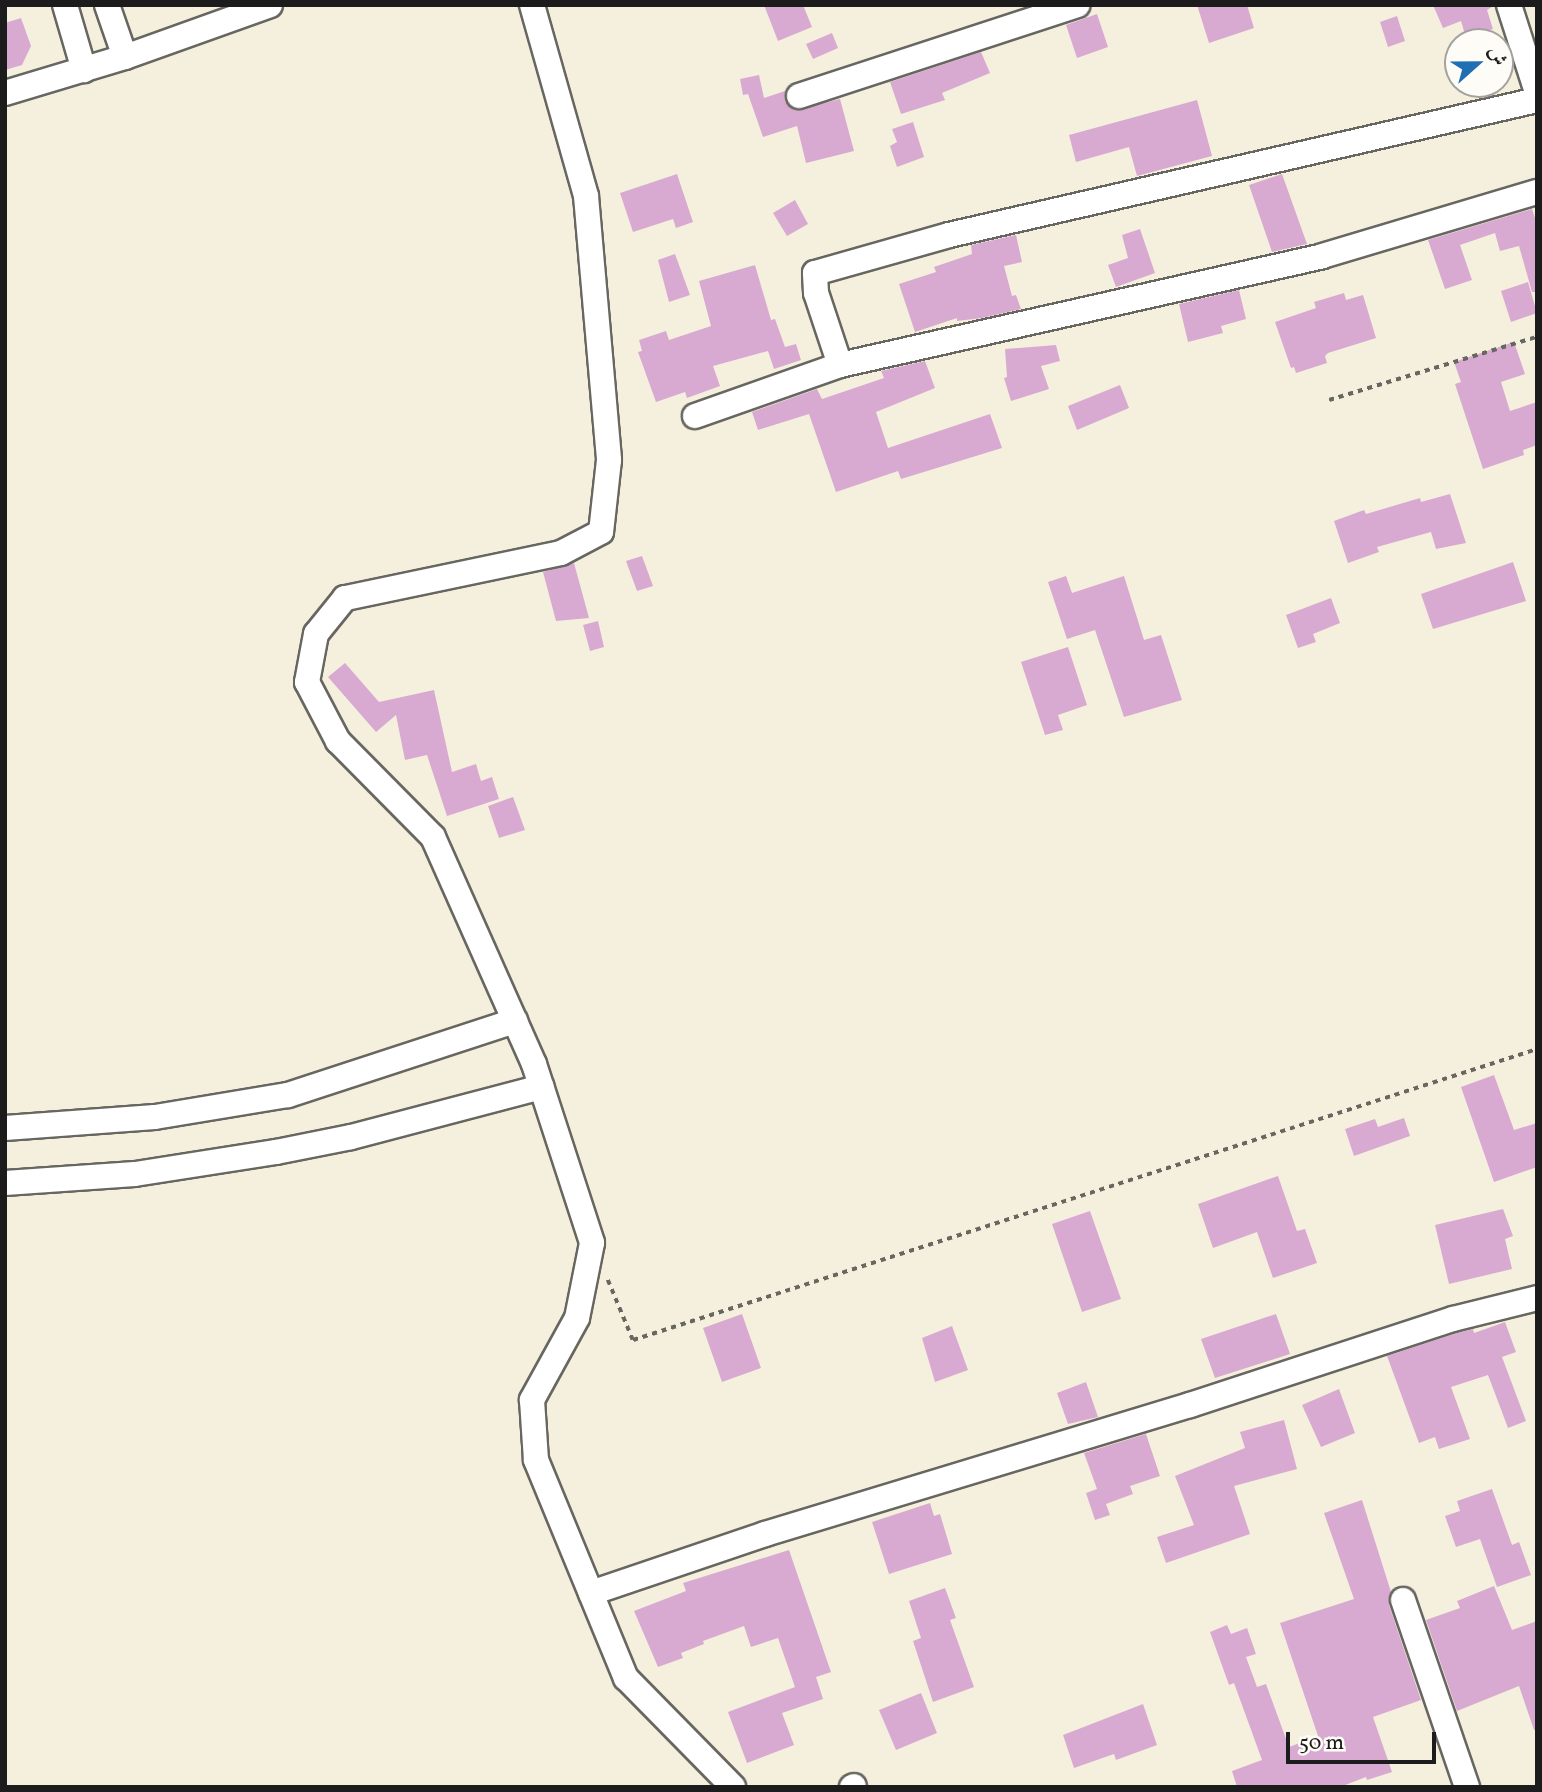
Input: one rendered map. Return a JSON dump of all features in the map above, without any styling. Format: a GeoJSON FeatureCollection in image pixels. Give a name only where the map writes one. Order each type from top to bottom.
{"type":"FeatureCollection","features":[{"type":"Feature","properties":{"kind":"street"},"geometry":{"type":"LineString","coordinates":[[65,5],[84,70]]}},
{"type":"Feature","properties":{"kind":"street"},"geometry":{"type":"LineString","coordinates":[[107,5],[125,57]]}},
{"type":"Feature","properties":{"kind":"street"},"geometry":{"type":"LineString","coordinates":[[5,93],[125,57],[270,5]]}},
{"type":"Feature","properties":{"kind":"street"},"geometry":{"type":"LineString","coordinates":[[532,5],[586,197],[609,460],[601,532],[561,553],[345,598],[316,634],[307,682],[338,741],[433,837],[542,1087],[592,1243],[577,1318],[532,1400],[536,1460],[626,1678],[733,1787]]}},
{"type":"Feature","properties":{"kind":"street"},"geometry":{"type":"LineString","coordinates":[[799,96],[1078,5]]}},
{"type":"Feature","properties":{"kind":"street"},"geometry":{"type":"LineString","coordinates":[[1509,5],[1534,77]]}},
{"type":"Feature","properties":{"kind":"street"},"geometry":{"type":"LineString","coordinates":[[840,365],[816,293],[815,273],[949,235],[1537,100]]}},
{"type":"Feature","properties":{"kind":"street"},"geometry":{"type":"LineString","coordinates":[[695,416],[840,365],[1322,256],[1537,192]]}},
{"type":"Feature","properties":{"kind":"street"},"geometry":{"type":"LineString","coordinates":[[5,1128],[155,1117],[288,1095],[515,1021]]}},
{"type":"Feature","properties":{"kind":"street"},"geometry":{"type":"LineString","coordinates":[[5,1183],[135,1174],[276,1152],[351,1137],[542,1087]]}},
{"type":"Feature","properties":{"kind":"street"},"geometry":{"type":"LineString","coordinates":[[591,1593],[916,1487],[1190,1405],[1452,1319],[1537,1298]]}},
{"type":"Feature","properties":{"kind":"street"},"geometry":{"type":"LineString","coordinates":[[1403,1600],[1467,1787]]}},
{"type":"Feature","properties":{"kind":"path"},"geometry":{"type":"LineString","coordinates":[[1329,400],[1537,337]]}},
{"type":"Feature","properties":{"kind":"path"},"geometry":{"type":"LineString","coordinates":[[607,1279],[633,1340],[1537,1049]]}},
{"type":"Feature","properties":{"kind":"building"},"geometry":{"type":"Polygon","coordinates":[[[764,5],[803,5],[812,27],[778,41],[764,5]]]}},
{"type":"Feature","properties":{"kind":"building"},"geometry":{"type":"Polygon","coordinates":[[[1197,5],[1247,5],[1254,28],[1209,43],[1197,5]]]}},
{"type":"Feature","properties":{"kind":"building"},"geometry":{"type":"Polygon","coordinates":[[[1433,5],[1495,5],[1487,10],[1493,28],[1463,28],[1461,21],[1443,28],[1433,5]]]}},
{"type":"Feature","properties":{"kind":"building"},"geometry":{"type":"Polygon","coordinates":[[[1097,14],[1108,47],[1077,58],[1066,25],[1097,14]]]}},
{"type":"Feature","properties":{"kind":"building"},"geometry":{"type":"Polygon","coordinates":[[[1397,16],[1405,41],[1388,47],[1380,22],[1397,16]]]}},
{"type":"Feature","properties":{"kind":"building"},"geometry":{"type":"Polygon","coordinates":[[[21,18],[31,46],[22,65],[5,70],[5,23],[21,18]]]}},
{"type":"Feature","properties":{"kind":"building"},"geometry":{"type":"Polygon","coordinates":[[[832,33],[838,48],[813,59],[806,44],[832,33]]]}},
{"type":"Feature","properties":{"kind":"building"},"geometry":{"type":"Polygon","coordinates":[[[981,52],[990,73],[942,93],[945,100],[901,114],[890,82],[981,52]]]}},
{"type":"Feature","properties":{"kind":"building"},"geometry":{"type":"Polygon","coordinates":[[[759,75],[764,98],[785,91],[785,101],[795,110],[840,99],[854,151],[806,163],[797,126],[763,137],[748,94],[743,95],[740,79],[759,75]]]}},
{"type":"Feature","properties":{"kind":"building"},"geometry":{"type":"Polygon","coordinates":[[[1197,100],[1212,156],[1137,176],[1129,147],[1076,162],[1069,135],[1197,100]]]}},
{"type":"Feature","properties":{"kind":"building"},"geometry":{"type":"Polygon","coordinates":[[[913,122],[924,157],[897,167],[890,146],[897,142],[892,129],[913,122]]]}},
{"type":"Feature","properties":{"kind":"building"},"geometry":{"type":"Polygon","coordinates":[[[677,174],[693,222],[676,228],[673,219],[633,232],[620,193],[677,174]]]}},
{"type":"Feature","properties":{"kind":"building"},"geometry":{"type":"Polygon","coordinates":[[[1282,174],[1307,244],[1272,252],[1249,185],[1282,174]]]}},
{"type":"Feature","properties":{"kind":"building"},"geometry":{"type":"Polygon","coordinates":[[[795,200],[808,224],[787,236],[773,213],[795,200]]]}},
{"type":"Feature","properties":{"kind":"building"},"geometry":{"type":"Polygon","coordinates":[[[1532,209],[1537,224],[1537,292],[1532,292],[1519,246],[1500,251],[1495,233],[1460,245],[1472,280],[1445,289],[1428,240],[1532,209]]]}},
{"type":"Feature","properties":{"kind":"building"},"geometry":{"type":"Polygon","coordinates":[[[1140,229],[1155,273],[1116,287],[1108,265],[1128,258],[1122,235],[1140,229]]]}},
{"type":"Feature","properties":{"kind":"building"},"geometry":{"type":"Polygon","coordinates":[[[1016,235],[1022,262],[1004,266],[1012,296],[1016,295],[1021,309],[982,318],[957,321],[957,318],[915,332],[899,284],[936,272],[934,267],[972,254],[971,245],[1016,235]]]}},
{"type":"Feature","properties":{"kind":"building"},"geometry":{"type":"Polygon","coordinates":[[[675,254],[690,295],[669,302],[658,260],[675,254]]]}},
{"type":"Feature","properties":{"kind":"building"},"geometry":{"type":"Polygon","coordinates":[[[755,265],[771,320],[775,319],[785,347],[796,344],[801,360],[774,369],[768,351],[713,366],[720,386],[687,398],[685,392],[656,402],[638,352],[642,351],[639,340],[666,331],[669,340],[711,326],[699,281],[755,265]]]}},
{"type":"Feature","properties":{"kind":"building"},"geometry":{"type":"Polygon","coordinates":[[[1528,282],[1537,313],[1511,322],[1501,291],[1528,282]]]}},
{"type":"Feature","properties":{"kind":"building"},"geometry":{"type":"Polygon","coordinates":[[[1239,290],[1246,319],[1221,326],[1223,333],[1188,342],[1179,304],[1239,290]]]}},
{"type":"Feature","properties":{"kind":"building"},"geometry":{"type":"Polygon","coordinates":[[[1344,293],[1346,300],[1363,295],[1376,338],[1328,353],[1325,356],[1327,363],[1296,373],[1294,367],[1291,368],[1275,322],[1316,308],[1314,302],[1344,293]]]}},
{"type":"Feature","properties":{"kind":"building"},"geometry":{"type":"Polygon","coordinates":[[[1514,342],[1525,374],[1501,382],[1510,411],[1537,402],[1537,445],[1523,450],[1524,455],[1483,469],[1455,384],[1461,382],[1454,362],[1514,342]]]}},
{"type":"Feature","properties":{"kind":"building"},"geometry":{"type":"Polygon","coordinates":[[[1056,345],[1060,361],[1041,366],[1049,389],[1011,401],[1004,378],[1007,377],[1005,349],[1056,345]]]}},
{"type":"Feature","properties":{"kind":"building"},"geometry":{"type":"Polygon","coordinates":[[[925,361],[935,388],[876,412],[888,448],[990,414],[1002,448],[901,479],[898,471],[836,492],[809,414],[758,430],[752,412],[817,389],[822,399],[884,378],[881,371],[925,361]]]}},
{"type":"Feature","properties":{"kind":"building"},"geometry":{"type":"Polygon","coordinates":[[[1120,385],[1129,408],[1077,430],[1068,406],[1120,385]]]}},
{"type":"Feature","properties":{"kind":"building"},"geometry":{"type":"Polygon","coordinates":[[[1450,494],[1466,543],[1436,549],[1431,532],[1377,547],[1379,552],[1348,563],[1334,521],[1364,510],[1366,514],[1420,498],[1421,502],[1450,494]]]}},
{"type":"Feature","properties":{"kind":"building"},"geometry":{"type":"Polygon","coordinates":[[[642,556],[653,586],[637,591],[626,561],[642,556]]]}},
{"type":"Feature","properties":{"kind":"building"},"geometry":{"type":"Polygon","coordinates":[[[1513,562],[1526,601],[1433,629],[1421,594],[1513,562]]]}},
{"type":"Feature","properties":{"kind":"building"},"geometry":{"type":"Polygon","coordinates":[[[574,563],[589,618],[556,621],[543,572],[574,563]]]}},
{"type":"Feature","properties":{"kind":"building"},"geometry":{"type":"Polygon","coordinates":[[[1066,576],[1072,593],[1124,576],[1144,640],[1161,635],[1182,700],[1124,717],[1095,630],[1067,639],[1048,582],[1066,576]]]}},
{"type":"Feature","properties":{"kind":"building"},"geometry":{"type":"Polygon","coordinates":[[[1331,598],[1340,623],[1313,634],[1316,642],[1298,648],[1286,615],[1331,598]]]}},
{"type":"Feature","properties":{"kind":"building"},"geometry":{"type":"Polygon","coordinates":[[[598,621],[604,647],[590,651],[583,625],[598,621]]]}},
{"type":"Feature","properties":{"kind":"building"},"geometry":{"type":"Polygon","coordinates":[[[1068,647],[1087,705],[1058,715],[1063,730],[1045,735],[1021,662],[1068,647]]]}},
{"type":"Feature","properties":{"kind":"building"},"geometry":{"type":"Polygon","coordinates":[[[345,663],[379,702],[434,690],[452,772],[476,764],[481,781],[492,777],[499,799],[447,816],[427,755],[405,760],[396,715],[376,732],[328,677],[345,663]]]}},
{"type":"Feature","properties":{"kind":"building"},"geometry":{"type":"Polygon","coordinates":[[[513,797],[525,830],[499,838],[488,806],[513,797]]]}},
{"type":"Feature","properties":{"kind":"building"},"geometry":{"type":"Polygon","coordinates":[[[1494,1075],[1514,1130],[1537,1123],[1537,1167],[1494,1182],[1461,1087],[1494,1075]]]}},
{"type":"Feature","properties":{"kind":"building"},"geometry":{"type":"Polygon","coordinates":[[[1404,1118],[1410,1136],[1354,1156],[1345,1129],[1375,1119],[1378,1127],[1404,1118]]]}},
{"type":"Feature","properties":{"kind":"building"},"geometry":{"type":"Polygon","coordinates":[[[1278,1176],[1297,1231],[1305,1229],[1317,1263],[1273,1278],[1257,1232],[1213,1248],[1198,1204],[1278,1176]]]}},
{"type":"Feature","properties":{"kind":"building"},"geometry":{"type":"Polygon","coordinates":[[[1503,1209],[1513,1236],[1505,1239],[1512,1269],[1449,1284],[1435,1225],[1503,1209]]]}},
{"type":"Feature","properties":{"kind":"building"},"geometry":{"type":"Polygon","coordinates":[[[1090,1211],[1121,1299],[1082,1312],[1052,1224],[1090,1211]]]}},
{"type":"Feature","properties":{"kind":"building"},"geometry":{"type":"Polygon","coordinates":[[[742,1314],[761,1368],[722,1382],[703,1328],[742,1314]]]}},
{"type":"Feature","properties":{"kind":"building"},"geometry":{"type":"Polygon","coordinates":[[[1276,1314],[1290,1354],[1215,1378],[1201,1339],[1276,1314]]]}},
{"type":"Feature","properties":{"kind":"building"},"geometry":{"type":"Polygon","coordinates":[[[1505,1322],[1516,1352],[1502,1357],[1526,1421],[1508,1428],[1488,1375],[1451,1387],[1470,1439],[1439,1449],[1435,1437],[1419,1443],[1387,1356],[1457,1333],[1473,1329],[1474,1333],[1505,1322]]]}},
{"type":"Feature","properties":{"kind":"building"},"geometry":{"type":"Polygon","coordinates":[[[952,1326],[968,1370],[935,1382],[922,1338],[952,1326]]]}},
{"type":"Feature","properties":{"kind":"building"},"geometry":{"type":"Polygon","coordinates":[[[1086,1382],[1098,1417],[1068,1424],[1057,1393],[1086,1382]]]}},
{"type":"Feature","properties":{"kind":"building"},"geometry":{"type":"Polygon","coordinates":[[[1339,1389],[1355,1433],[1321,1447],[1302,1405],[1339,1389]]]}},
{"type":"Feature","properties":{"kind":"building"},"geometry":{"type":"Polygon","coordinates":[[[1284,1420],[1297,1469],[1234,1486],[1250,1534],[1166,1563],[1157,1537],[1194,1525],[1175,1476],[1245,1448],[1240,1432],[1284,1420]]]}},
{"type":"Feature","properties":{"kind":"building"},"geometry":{"type":"Polygon","coordinates":[[[1146,1434],[1160,1476],[1130,1486],[1133,1494],[1106,1504],[1110,1515],[1095,1520],[1086,1493],[1097,1489],[1084,1453],[1146,1434]]]}},
{"type":"Feature","properties":{"kind":"building"},"geometry":{"type":"Polygon","coordinates":[[[1492,1489],[1512,1545],[1519,1542],[1531,1575],[1497,1587],[1480,1539],[1456,1547],[1445,1516],[1460,1511],[1457,1501],[1492,1489]]]}},
{"type":"Feature","properties":{"kind":"building"},"geometry":{"type":"Polygon","coordinates":[[[1362,1500],[1391,1592],[1389,1605],[1421,1700],[1373,1717],[1392,1772],[1367,1780],[1366,1777],[1340,1787],[1237,1787],[1232,1771],[1262,1760],[1234,1683],[1229,1685],[1210,1632],[1227,1625],[1231,1634],[1247,1628],[1256,1654],[1246,1657],[1257,1687],[1266,1684],[1289,1747],[1318,1736],[1280,1623],[1354,1599],[1324,1513],[1362,1500]]]}},
{"type":"Feature","properties":{"kind":"building"},"geometry":{"type":"Polygon","coordinates":[[[930,1503],[934,1516],[940,1514],[952,1554],[889,1574],[872,1522],[930,1503]]]}},
{"type":"Feature","properties":{"kind":"building"},"geometry":{"type":"Polygon","coordinates":[[[789,1550],[831,1672],[816,1677],[823,1699],[782,1713],[794,1745],[747,1763],[728,1712],[795,1687],[778,1638],[751,1647],[744,1626],[703,1641],[704,1644],[681,1653],[683,1658],[658,1667],[634,1611],[686,1591],[683,1583],[789,1550]]]}},
{"type":"Feature","properties":{"kind":"building"},"geometry":{"type":"Polygon","coordinates":[[[1494,1586],[1512,1630],[1537,1621],[1537,1730],[1534,1730],[1519,1686],[1457,1711],[1426,1620],[1460,1608],[1457,1601],[1494,1586]]]}},
{"type":"Feature","properties":{"kind":"building"},"geometry":{"type":"Polygon","coordinates":[[[945,1588],[956,1618],[950,1620],[974,1687],[933,1702],[913,1641],[921,1638],[909,1601],[945,1588]]]}},
{"type":"Feature","properties":{"kind":"building"},"geometry":{"type":"Polygon","coordinates":[[[921,1693],[937,1733],[896,1750],[879,1710],[921,1693]]]}},
{"type":"Feature","properties":{"kind":"building"},"geometry":{"type":"Polygon","coordinates":[[[1143,1704],[1157,1745],[1116,1760],[1114,1754],[1074,1768],[1063,1735],[1143,1704]]]}}]}
